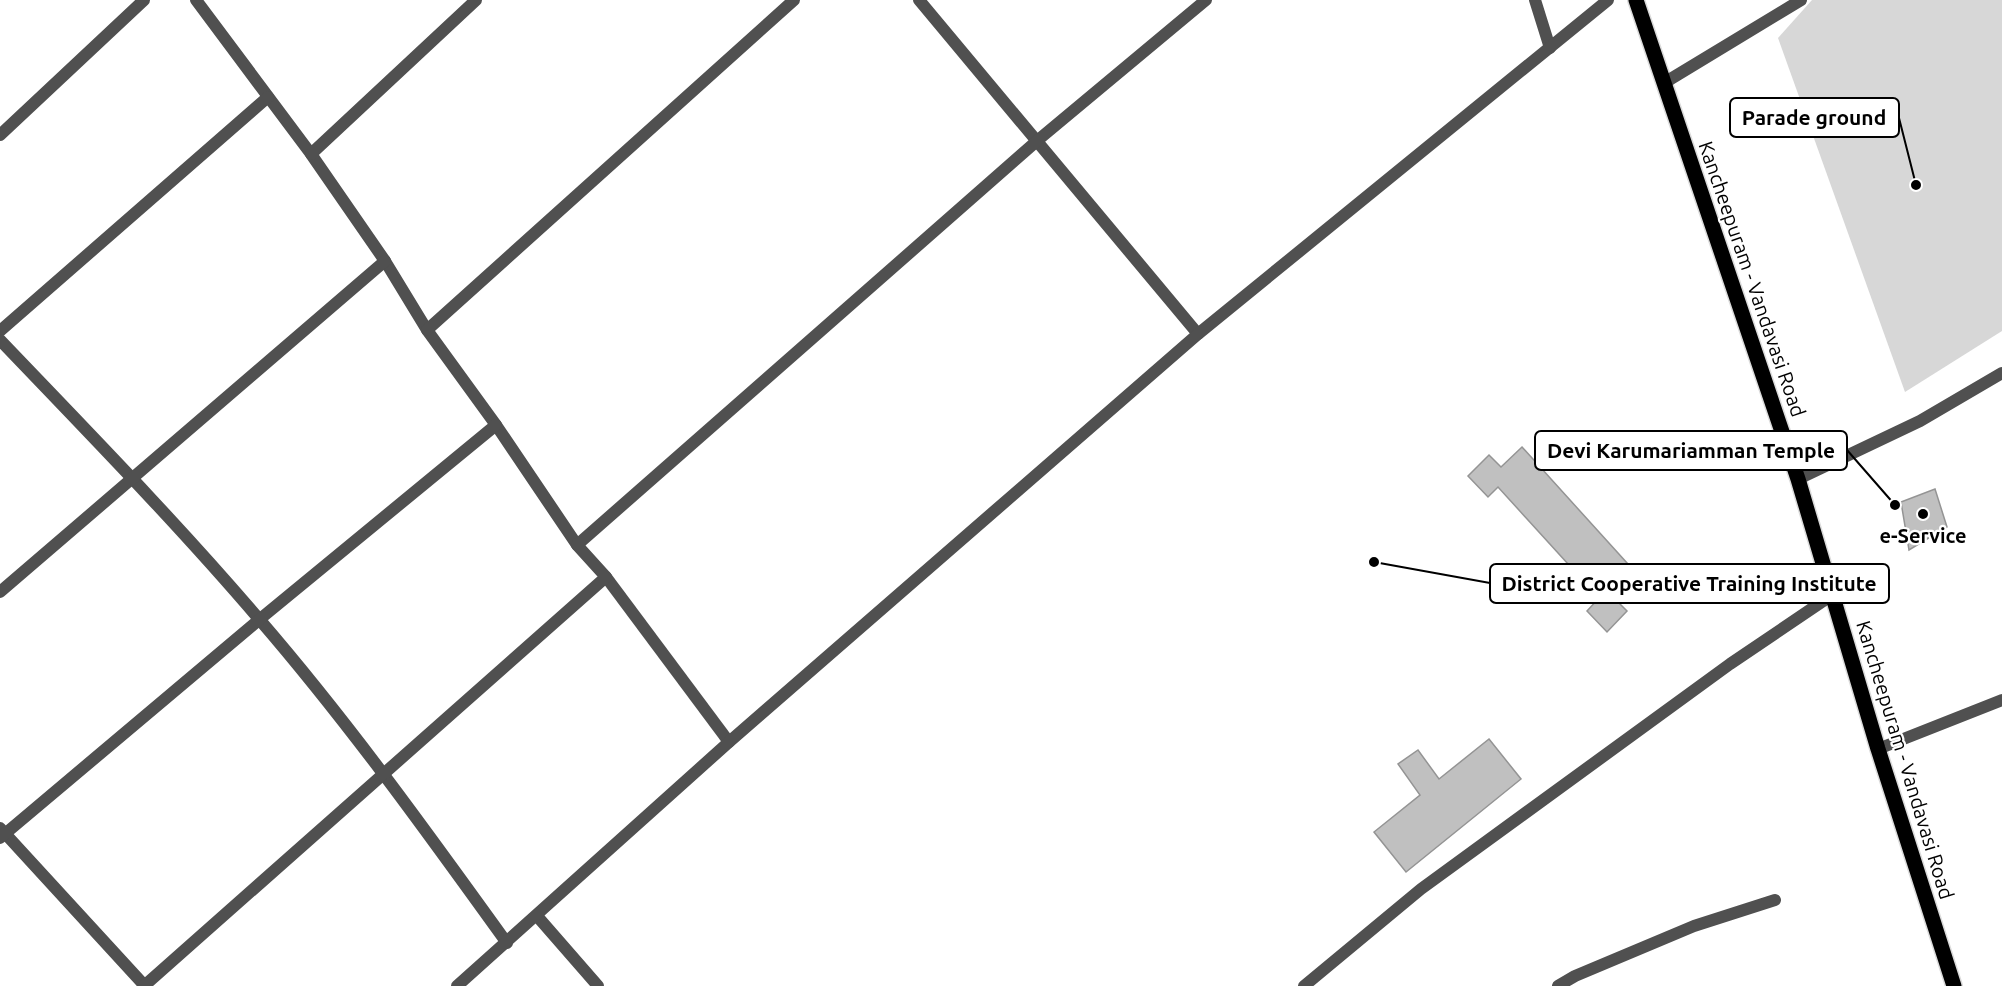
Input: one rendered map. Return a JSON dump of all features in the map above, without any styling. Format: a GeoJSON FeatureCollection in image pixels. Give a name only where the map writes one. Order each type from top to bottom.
{"type":"FeatureCollection","features":[{"type":"Feature","properties":{"kind":"main road","name":"Kancheepuram - Vandavasi Road"},"geometry":{"type":"LineString","coordinates":[[1636,0],[1798,479],[1878,749],[1954,986]]}},
{"type":"Feature","properties":{"kind":"street"},"geometry":{"type":"LineString","coordinates":[[0,135],[144,0]]}},
{"type":"Feature","properties":{"kind":"street"},"geometry":{"type":"LineString","coordinates":[[196,0],[311,154],[385,261],[427,330],[496,425],[577,545],[606,577],[729,742]]}},
{"type":"Feature","properties":{"kind":"street"},"geometry":{"type":"LineString","coordinates":[[311,154],[477,0]]}},
{"type":"Feature","properties":{"kind":"street"},"geometry":{"type":"LineString","coordinates":[[427,330],[794,0]]}},
{"type":"Feature","properties":{"kind":"street"},"geometry":{"type":"LineString","coordinates":[[919,0],[1198,334]]}},
{"type":"Feature","properties":{"kind":"street"},"geometry":{"type":"LineString","coordinates":[[577,545],[1038,140],[1206,0]]}},
{"type":"Feature","properties":{"kind":"street"},"geometry":{"type":"LineString","coordinates":[[1535,0],[1550,48]]}},
{"type":"Feature","properties":{"kind":"street"},"geometry":{"type":"LineString","coordinates":[[457,986],[729,742],[1198,334],[1608,0]]}},
{"type":"Feature","properties":{"kind":"street"},"geometry":{"type":"LineString","coordinates":[[1664,83],[1801,0]]}},
{"type":"Feature","properties":{"kind":"street"},"geometry":{"type":"LineString","coordinates":[[0,331],[268,97]]}},
{"type":"Feature","properties":{"kind":"street"},"geometry":{"type":"LineString","coordinates":[[0,592],[385,261]]}},
{"type":"Feature","properties":{"kind":"street"},"geometry":{"type":"LineString","coordinates":[[0,340],[132,478],[260,619],[384,772],[507,943]]}},
{"type":"Feature","properties":{"kind":"street"},"geometry":{"type":"LineString","coordinates":[[1798,479],[1920,421],[2002,373]]}},
{"type":"Feature","properties":{"kind":"street"},"geometry":{"type":"LineString","coordinates":[[496,425],[2,833],[144,986],[606,577]]}},
{"type":"Feature","properties":{"kind":"street"},"geometry":{"type":"LineString","coordinates":[[1304,986],[1421,889],[1730,664],[1832,595]]}},
{"type":"Feature","properties":{"kind":"street"},"geometry":{"type":"LineString","coordinates":[[1878,749],[2002,700]]}},
{"type":"Feature","properties":{"kind":"street"},"geometry":{"type":"LineString","coordinates":[[1558,986],[1575,976],[1694,926],[1775,900]]}},
{"type":"Feature","properties":{"kind":"street"},"geometry":{"type":"LineString","coordinates":[[537,916],[598,986]]}},
{"type":"Feature","properties":{"kind":"shaded area"},"geometry":{"type":"Polygon","coordinates":[[[1812,0],[2002,0],[2002,331],[1905,392],[1778,38],[1812,0]]]}},
{"type":"Feature","properties":{"kind":"building"},"geometry":{"type":"Polygon","coordinates":[[[1522,447],[1637,574],[1612,596],[1627,611],[1607,632],[1587,611],[1599,598],[1498,487],[1488,497],[1468,476],[1489,455],[1501,467],[1522,447]]]}},
{"type":"Feature","properties":{"kind":"building","name":"e-Service"},"geometry":{"type":"Polygon","coordinates":[[[1935,489],[1947,527],[1909,550],[1901,502],[1935,489]]]}},
{"type":"Feature","properties":{"kind":"building"},"geometry":{"type":"Polygon","coordinates":[[[1489,739],[1521,779],[1406,872],[1374,832],[1420,795],[1398,764],[1418,750],[1439,779],[1489,739]]]}},
{"type":"Feature","properties":{"kind":"place","name":"Parade ground"},"geometry":{"type":"Point","coordinates":[1916,185]}},
{"type":"Feature","properties":{"kind":"place","name":"Devi Karumariamman Temple"},"geometry":{"type":"Point","coordinates":[1895,505]}},
{"type":"Feature","properties":{"kind":"place","name":"e-Service"},"geometry":{"type":"Point","coordinates":[1923,514]}},
{"type":"Feature","properties":{"kind":"place","name":"District Cooperative Training Institute"},"geometry":{"type":"Point","coordinates":[1374,562]}}]}
